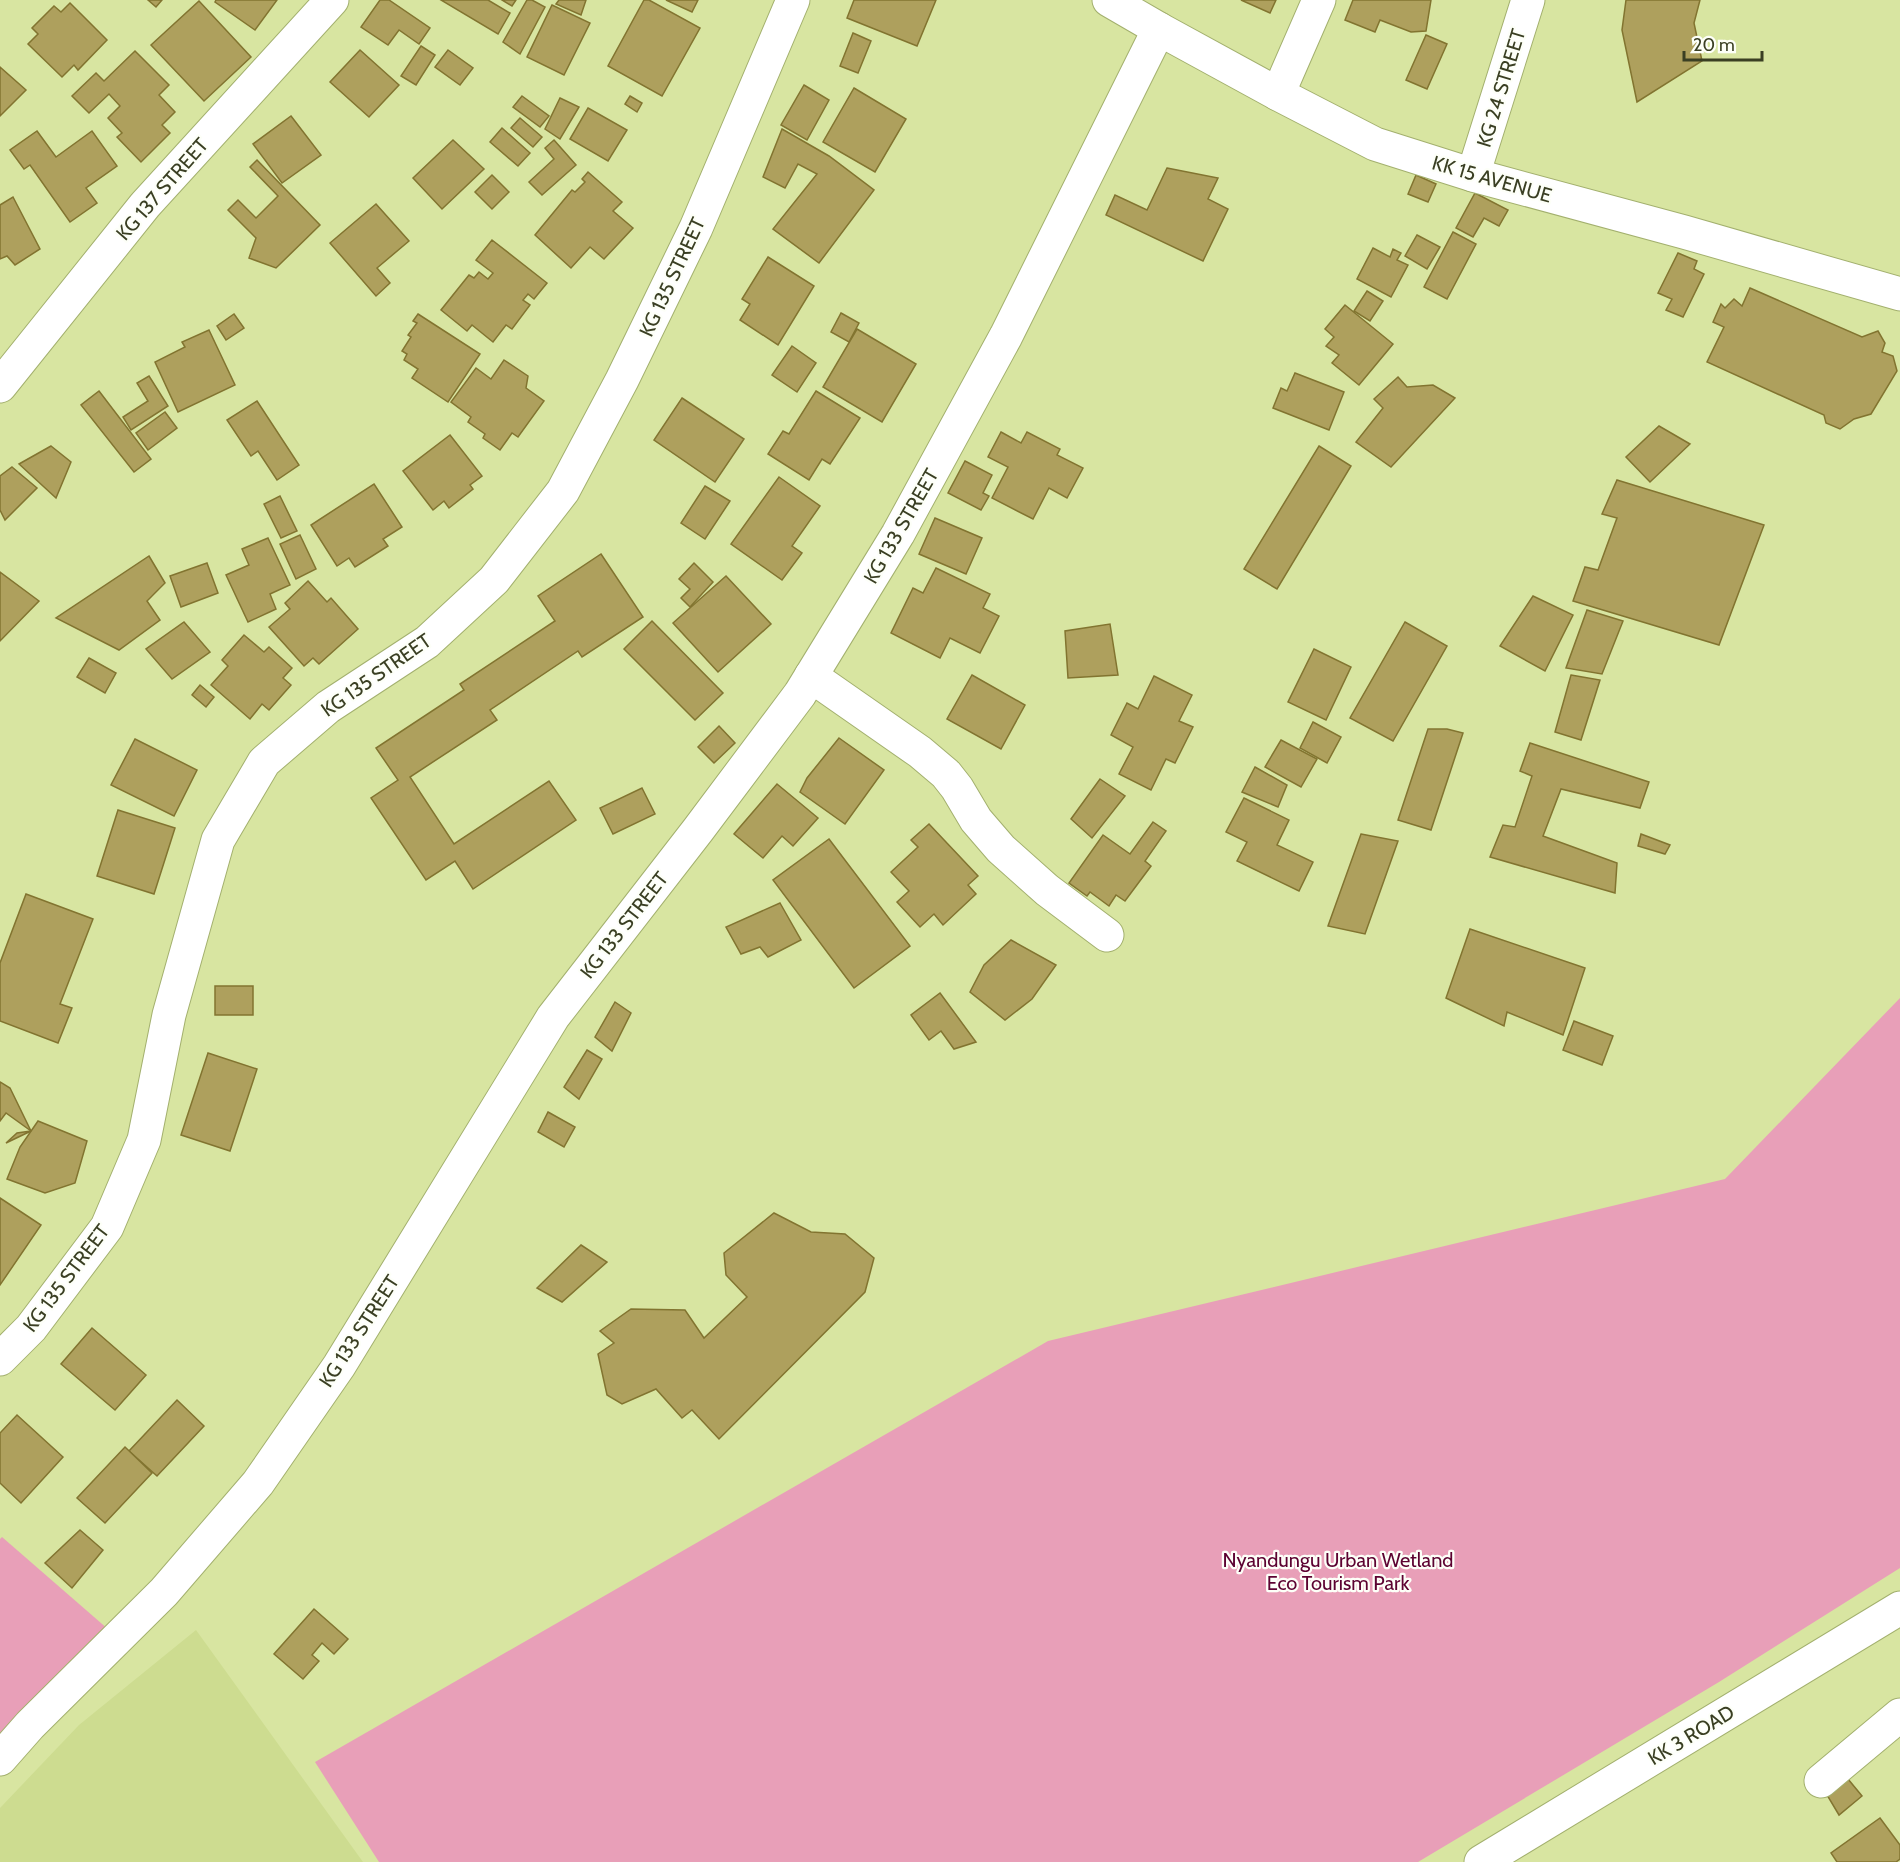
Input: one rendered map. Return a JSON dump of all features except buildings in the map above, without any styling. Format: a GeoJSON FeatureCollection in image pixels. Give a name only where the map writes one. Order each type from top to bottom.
{"type":"FeatureCollection","features":[{"type":"Feature","properties":{"kind":"main road","name":"KG 137 STREET"},"geometry":{"type":"LineString","coordinates":[[0,386],[145,205],[332,0]]}},
{"type":"Feature","properties":{"kind":"main road","name":"KG 135 STREET"},"geometry":{"type":"LineString","coordinates":[[0,1359],[31,1329],[107,1227],[144,1140],[169,1015],[218,840],[264,762],[328,707],[427,642],[495,580],[563,491],[622,380],[696,228],[793,0]]}},
{"type":"Feature","properties":{"kind":"main road","name":"KK 15 AVENUE"},"geometry":{"type":"LineString","coordinates":[[1109,0],[1278,94],[1375,144],[1473,175],[1900,294]]}},
{"type":"Feature","properties":{"kind":"main road"},"geometry":{"type":"LineString","coordinates":[[1278,94],[1319,0]]}},
{"type":"Feature","properties":{"kind":"main road","name":"KG 24 STREET"},"geometry":{"type":"LineString","coordinates":[[1473,175],[1528,0]]}},
{"type":"Feature","properties":{"kind":"main road","name":"KG 133 STREET"},"geometry":{"type":"LineString","coordinates":[[0,1758],[30,1725],[164,1592],[258,1483],[339,1366],[553,1017],[800,694],[898,534],[1006,336],[1159,29]]}},
{"type":"Feature","properties":{"kind":"main road"},"geometry":{"type":"LineString","coordinates":[[811,676],[920,752],[946,774],[976,819],[1001,849],[1047,890],[1107,935]]}},
{"type":"Feature","properties":{"kind":"main road","name":"KK 3 ROAD"},"geometry":{"type":"LineString","coordinates":[[1481,1862],[1900,1608]]}},
{"type":"Feature","properties":{"kind":"main road"},"geometry":{"type":"LineString","coordinates":[[1821,1781],[1900,1715]]}},
{"type":"Feature","properties":{"kind":"shaded area"},"geometry":{"type":"Polygon","coordinates":[[[196,1630],[363,1862],[0,1862],[0,1808],[79,1725],[196,1630]]]}},
{"type":"Feature","properties":{"kind":"green space","name":"Nyandungu Urban Wetland Eco Tourism Park"},"geometry":{"type":"Polygon","coordinates":[[[1900,998],[1900,1568],[1719,1682],[1418,1862],[379,1862],[315,1762],[1048,1341],[1725,1179],[1900,998]]]}},
{"type":"Feature","properties":{"kind":"green space"},"geometry":{"type":"Polygon","coordinates":[[[2,1537],[109,1630],[0,1742],[0,1539],[2,1537]]]}}]}
